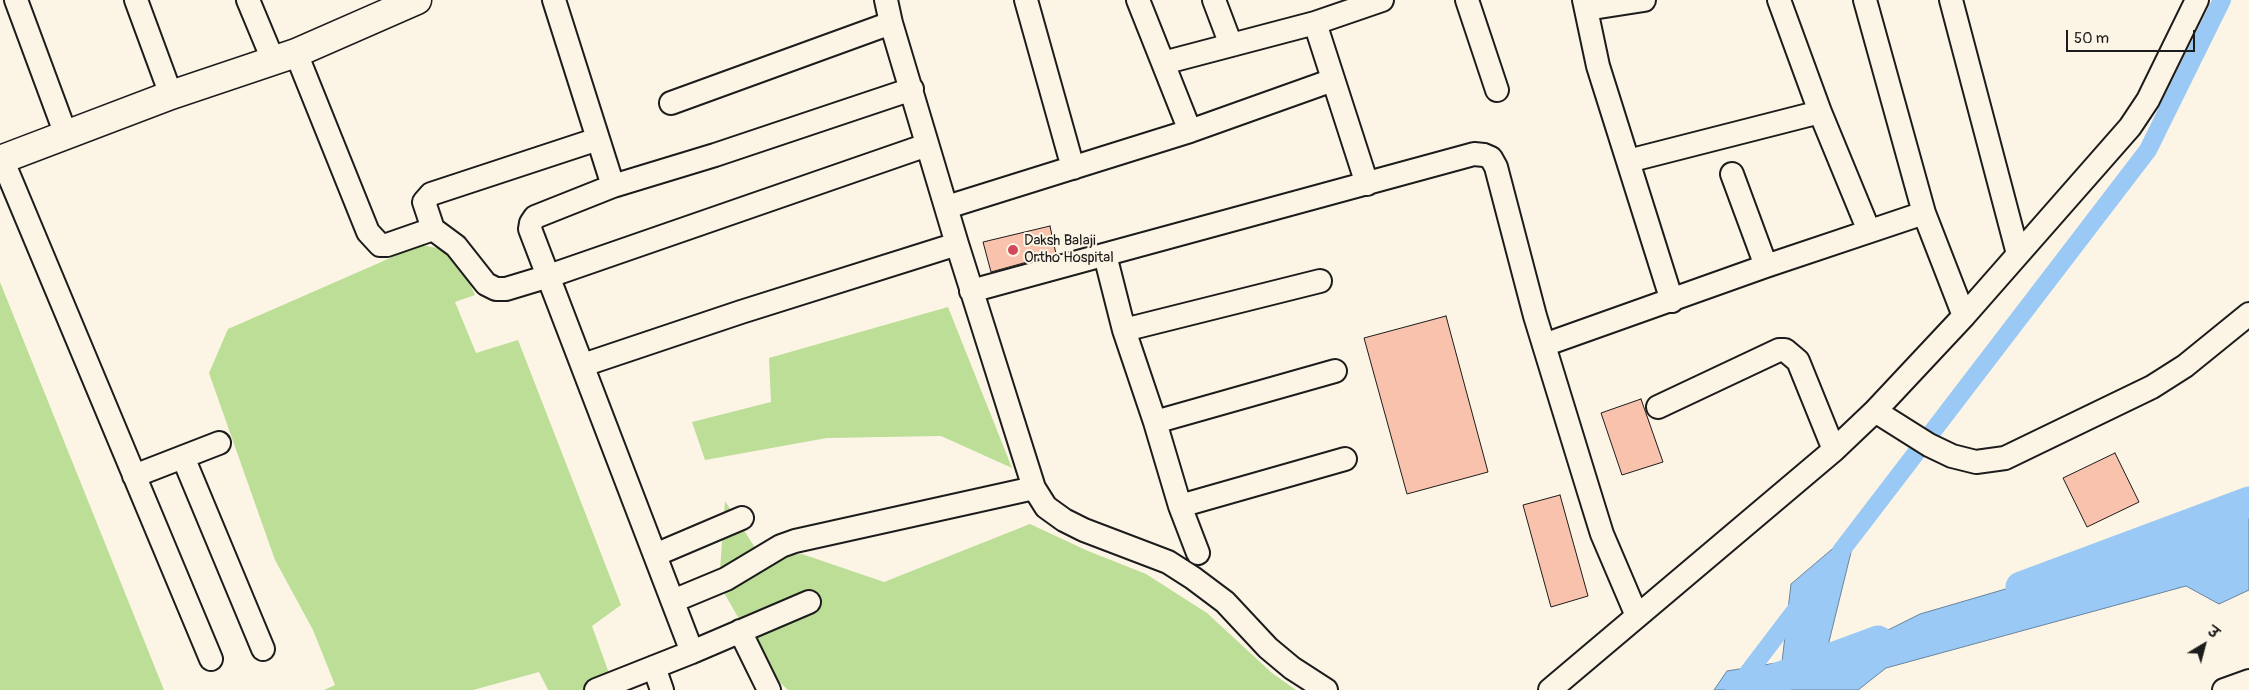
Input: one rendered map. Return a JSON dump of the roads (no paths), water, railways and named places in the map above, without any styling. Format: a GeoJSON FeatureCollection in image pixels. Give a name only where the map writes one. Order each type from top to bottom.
{"type":"FeatureCollection","features":[{"type":"Feature","properties":{"kind":"main road"},"geometry":{"type":"LineString","coordinates":[[1,160],[171,95],[285,57],[404,3]]}},
{"type":"Feature","properties":{"kind":"street"},"geometry":{"type":"LineString","coordinates":[[16,0],[66,135]]}},
{"type":"Feature","properties":{"kind":"street"},"geometry":{"type":"LineString","coordinates":[[136,0],[171,95]]}},
{"type":"Feature","properties":{"kind":"street"},"geometry":{"type":"LineString","coordinates":[[248,0],[285,57],[368,232],[380,245],[387,245],[433,229]]}},
{"type":"Feature","properties":{"kind":"street"},"geometry":{"type":"LineString","coordinates":[[554,0],[613,186]]}},
{"type":"Feature","properties":{"kind":"street"},"geometry":{"type":"LineString","coordinates":[[886,0],[891,23],[971,291],[1034,488],[1046,507],[1064,520],[1084,530],[1168,562],[1193,578],[1224,602],[1268,648],[1292,668],[1326,690]]}},
{"type":"Feature","properties":{"kind":"street"},"geometry":{"type":"LineString","coordinates":[[1026,0],[1073,168]]}},
{"type":"Feature","properties":{"kind":"street"},"geometry":{"type":"LineString","coordinates":[[1138,0],[1190,131]]}},
{"type":"Feature","properties":{"kind":"street"},"geometry":{"type":"LineString","coordinates":[[1214,0],[1231,45]]}},
{"type":"Feature","properties":{"kind":"street"},"geometry":{"type":"LineString","coordinates":[[1163,63],[1315,23],[1382,0]]}},
{"type":"Feature","properties":{"kind":"street"},"geometry":{"type":"LineString","coordinates":[[1467,0],[1497,90]]}},
{"type":"Feature","properties":{"kind":"street"},"geometry":{"type":"LineString","coordinates":[[1644,0],[1585,5],[1598,66],[1672,301]]}},
{"type":"Feature","properties":{"kind":"street"},"geometry":{"type":"LineString","coordinates":[[1779,0],[1820,112],[1869,231]]}},
{"type":"Feature","properties":{"kind":"street"},"geometry":{"type":"LineString","coordinates":[[1865,0],[1924,213],[1964,316]]}},
{"type":"Feature","properties":{"kind":"street"},"geometry":{"type":"LineString","coordinates":[[1951,0],[2018,254]]}},
{"type":"Feature","properties":{"kind":"street"},"geometry":{"type":"LineString","coordinates":[[1550,690],[1834,450],[1884,416],[1964,316],[2130,126],[2148,100],[2197,0]]}},
{"type":"Feature","properties":{"kind":"street"},"geometry":{"type":"LineString","coordinates":[[671,102],[891,23]]}},
{"type":"Feature","properties":{"kind":"street"},"geometry":{"type":"LineString","coordinates":[[1315,23],[1367,184]]}},
{"type":"Feature","properties":{"kind":"street"},"geometry":{"type":"LineString","coordinates":[[947,208],[1190,131],[1333,80]]}},
{"type":"Feature","properties":{"kind":"street"},"geometry":{"type":"LineString","coordinates":[[692,652],[530,229],[531,223],[535,217],[613,186],[715,155],[912,89]]}},
{"type":"Feature","properties":{"kind":"street"},"geometry":{"type":"LineString","coordinates":[[1628,161],[1820,112]]}},
{"type":"Feature","properties":{"kind":"street"},"geometry":{"type":"LineString","coordinates":[[598,139],[431,194],[424,202],[433,229],[448,238],[486,284],[496,290],[506,289],[549,276],[927,145]]}},
{"type":"Feature","properties":{"kind":"street"},"geometry":{"type":"LineString","coordinates":[[971,291],[1474,154],[1484,154],[1491,158],[1496,167],[1544,345],[1602,534],[1637,616]]}},
{"type":"Feature","properties":{"kind":"street"},"geometry":{"type":"LineString","coordinates":[[1,160],[211,658]]}},
{"type":"Feature","properties":{"kind":"street"},"geometry":{"type":"LineString","coordinates":[[1732,174],[1766,266]]}},
{"type":"Feature","properties":{"kind":"street"},"geometry":{"type":"LineString","coordinates":[[1544,345],[1766,266],[1924,213]]}},
{"type":"Feature","properties":{"kind":"street"},"geometry":{"type":"LineString","coordinates":[[583,366],[741,312],[957,244]]}},
{"type":"Feature","properties":{"kind":"street"},"geometry":{"type":"LineString","coordinates":[[1105,255],[1124,330],[1155,422],[1180,506],[1198,553]]}},
{"type":"Feature","properties":{"kind":"street"},"geometry":{"type":"LineString","coordinates":[[1124,330],[1320,281]]}},
{"type":"Feature","properties":{"kind":"street"},"geometry":{"type":"LineString","coordinates":[[1884,416],[1929,445],[1952,456],[1976,462],[2005,458],[2152,387],[2185,366],[2249,314]]}},
{"type":"Feature","properties":{"kind":"street"},"geometry":{"type":"LineString","coordinates":[[1658,407],[1779,350],[1785,350],[1798,361],[1834,450]]}},
{"type":"Feature","properties":{"kind":"street"},"geometry":{"type":"LineString","coordinates":[[1155,422],[1335,371]]}},
{"type":"Feature","properties":{"kind":"street"},"geometry":{"type":"LineString","coordinates":[[134,476],[219,443]]}},
{"type":"Feature","properties":{"kind":"street"},"geometry":{"type":"LineString","coordinates":[[183,457],[263,648]]}},
{"type":"Feature","properties":{"kind":"street"},"geometry":{"type":"LineString","coordinates":[[1180,506],[1345,459]]}},
{"type":"Feature","properties":{"kind":"street"},"geometry":{"type":"LineString","coordinates":[[673,601],[726,580],[781,546],[795,541],[1034,488]]}},
{"type":"Feature","properties":{"kind":"street"},"geometry":{"type":"LineString","coordinates":[[655,555],[742,518]]}},
{"type":"Feature","properties":{"kind":"street"},"geometry":{"type":"LineString","coordinates":[[596,690],[692,652],[809,602]]}},
{"type":"Feature","properties":{"kind":"street"},"geometry":{"type":"LineString","coordinates":[[740,631],[769,690]]}},
{"type":"Feature","properties":{"kind":"street"},"geometry":{"type":"LineString","coordinates":[[654,667],[662,690]]}},
{"type":"Feature","properties":{"kind":"street"},"geometry":{"type":"LineString","coordinates":[[2224,690],[2249,681]]}},
{"type":"Feature","properties":{"kind":"water"},"geometry":{"type":"Polygon","coordinates":[[[2249,518],[2249,590],[2219,604],[2186,586],[1886,668],[1858,690],[1714,690],[1727,671],[1782,662],[1791,584],[1857,528],[1824,662],[1920,614],[2249,518]]]}},
{"type":"Feature","properties":{"kind":"waterway"},"geometry":{"type":"LineString","coordinates":[[1841,551],[2148,150],[2222,0]]}},
{"type":"Feature","properties":{"kind":"waterway"},"geometry":{"type":"LineString","coordinates":[[2021,587],[2249,502]]}},
{"type":"Feature","properties":{"kind":"waterway"},"geometry":{"type":"LineString","coordinates":[[1735,690],[1801,603]]}},
{"type":"Feature","properties":{"kind":"waterway"},"geometry":{"type":"LineString","coordinates":[[1745,690],[1878,641]]}},
{"type":"Feature","properties":{"kind":"place","name":"Daksh Balaji Ortho Hospital"},"geometry":{"type":"Point","coordinates":[1013,250]}}]}
